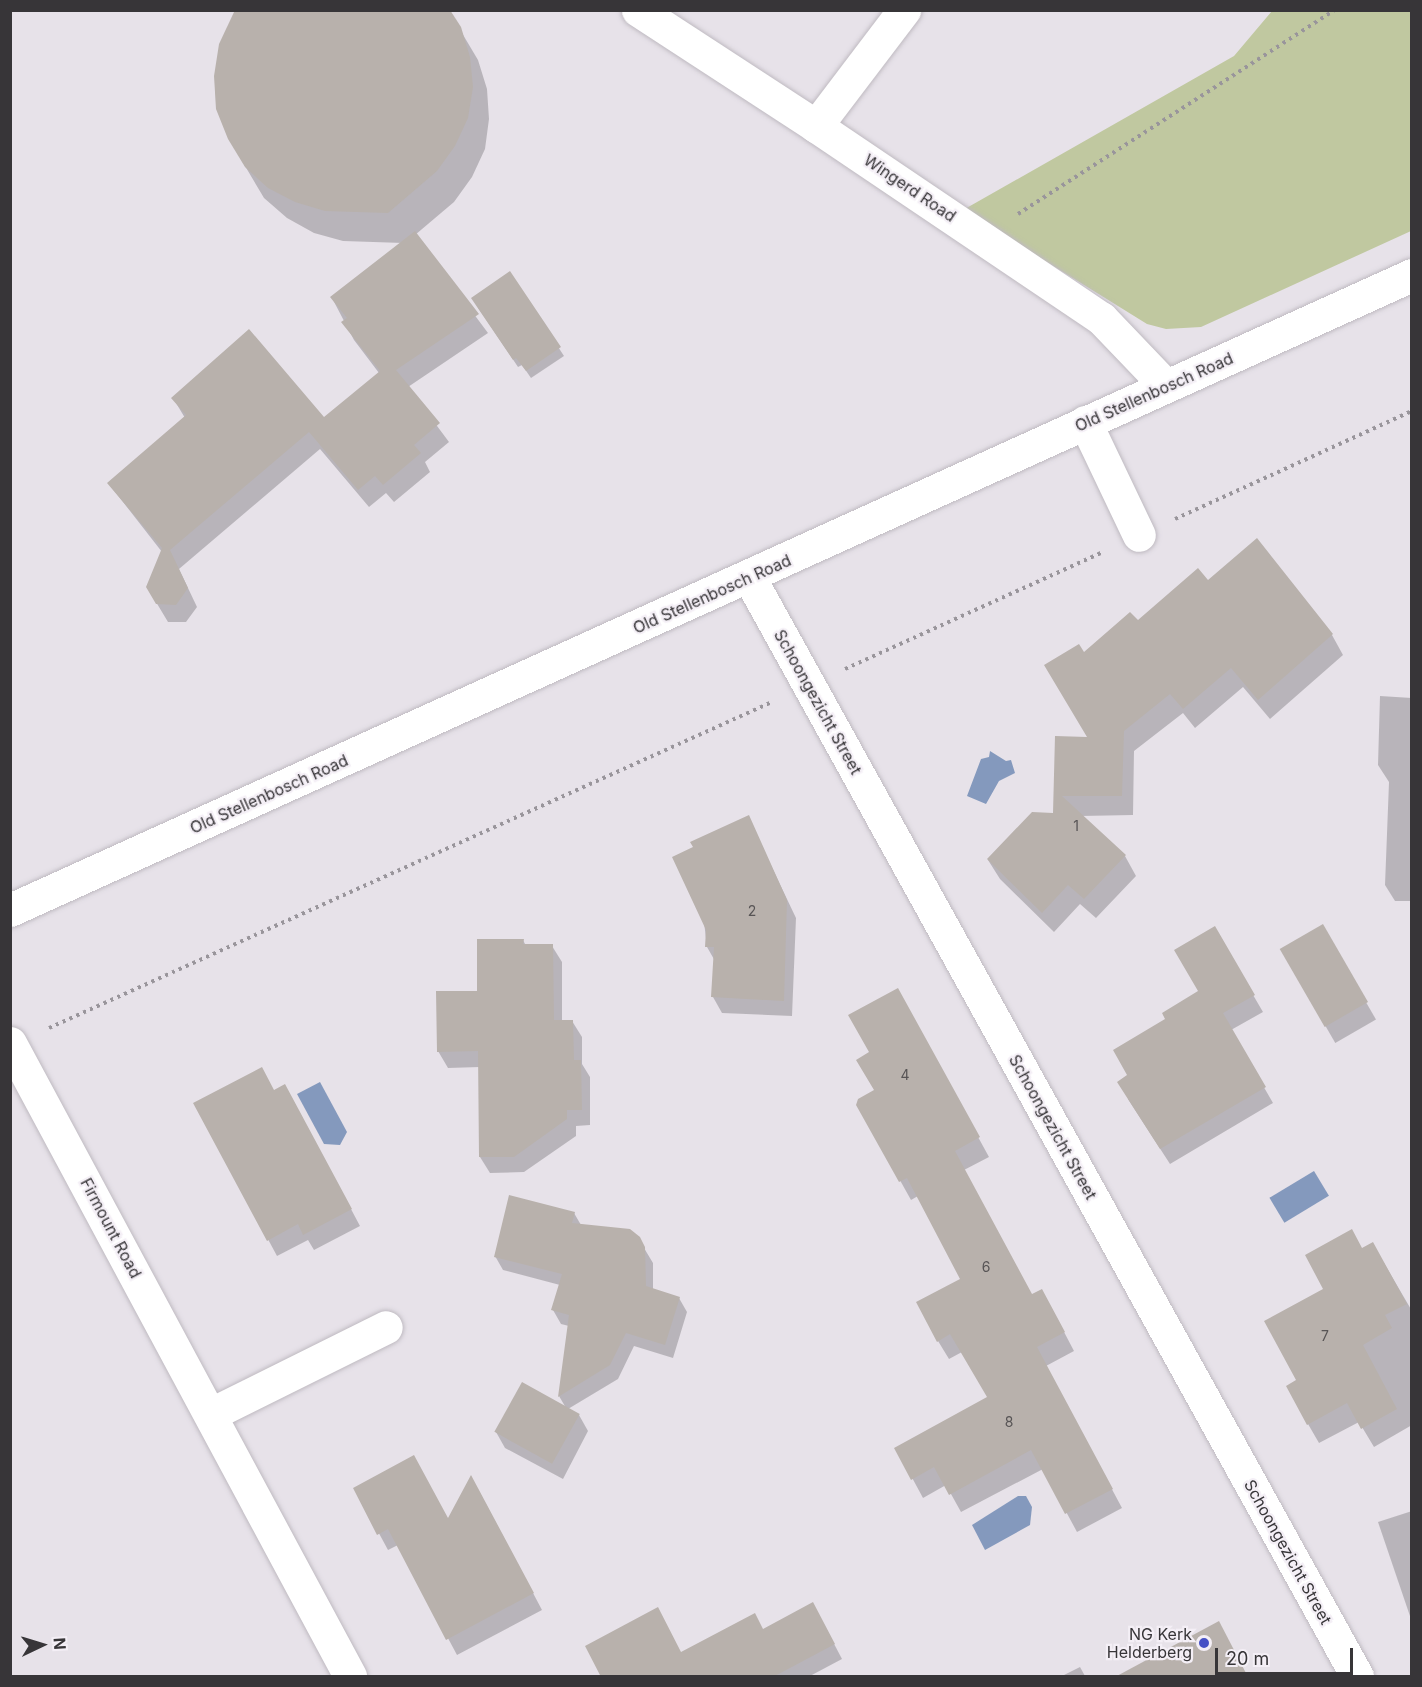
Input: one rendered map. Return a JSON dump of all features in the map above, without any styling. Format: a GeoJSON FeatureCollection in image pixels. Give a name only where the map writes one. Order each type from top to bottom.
{"type":"FeatureCollection","features":[{"type":"Feature","properties":{"kind":"street","name":"Wingerd Road"},"geometry":{"type":"LineString","coordinates":[[638,10],[816,126],[1101,318],[1166,386]]}},
{"type":"Feature","properties":{"kind":"street"},"geometry":{"type":"LineString","coordinates":[[816,126],[904,10]]}},
{"type":"Feature","properties":{"kind":"street","name":"Old Stellenbosch Road"},"geometry":{"type":"LineString","coordinates":[[10,910],[749,578],[1085,422],[1412,275]]}},
{"type":"Feature","properties":{"kind":"street"},"geometry":{"type":"LineString","coordinates":[[1085,422],[1139,536]]}},
{"type":"Feature","properties":{"kind":"street","name":"Schoongezicht Street"},"geometry":{"type":"LineString","coordinates":[[749,578],[1357,1677]]}},
{"type":"Feature","properties":{"kind":"street","name":"Firmount Road"},"geometry":{"type":"LineString","coordinates":[[13,1048],[211,1414],[339,1673]]}},
{"type":"Feature","properties":{"kind":"street"},"geometry":{"type":"LineString","coordinates":[[211,1414],[386,1327]]}},
{"type":"Feature","properties":{"kind":"path"},"geometry":{"type":"LineString","coordinates":[[982,237],[1334,10]]}},
{"type":"Feature","properties":{"kind":"path"},"geometry":{"type":"LineString","coordinates":[[13,1048],[38,1034],[1412,411]]}},
{"type":"Feature","properties":{"kind":"green space"},"geometry":{"type":"Polygon","coordinates":[[[1272,11],[1411,11],[1411,231],[1201,327],[1166,329],[1147,324],[963,210],[1234,56],[1272,11]]]}},
{"type":"Feature","properties":{"kind":"water"},"geometry":{"type":"Polygon","coordinates":[[[990,751],[1006,761],[1011,760],[1015,773],[999,781],[986,804],[967,796],[981,759],[989,757],[990,751]]]}},
{"type":"Feature","properties":{"kind":"water"},"geometry":{"type":"Polygon","coordinates":[[[320,1082],[347,1132],[340,1145],[324,1144],[297,1094],[320,1082]]]}},
{"type":"Feature","properties":{"kind":"water"},"geometry":{"type":"Polygon","coordinates":[[[1314,1171],[1329,1196],[1284,1223],[1269,1198],[1314,1171]]]}},
{"type":"Feature","properties":{"kind":"water"},"geometry":{"type":"Polygon","coordinates":[[[1018,1496],[1026,1496],[1032,1507],[1030,1525],[985,1550],[972,1525],[1018,1496]]]}},
{"type":"Feature","properties":{"kind":"building"},"geometry":{"type":"Polygon","coordinates":[[[235,10],[450,10],[461,27],[470,57],[473,87],[468,118],[455,146],[437,171],[388,213],[325,211],[295,202],[268,188],[245,167],[228,139],[216,109],[214,76],[219,44],[235,10]]]}},
{"type":"Feature","properties":{"kind":"building"},"geometry":{"type":"Polygon","coordinates":[[[415,231],[479,314],[396,370],[440,423],[414,445],[421,453],[383,485],[375,476],[358,490],[309,432],[170,550],[188,588],[176,605],[156,604],[146,587],[162,548],[107,483],[186,415],[171,398],[249,329],[324,417],[380,371],[341,322],[347,318],[330,297],[415,231]]]}},
{"type":"Feature","properties":{"kind":"building"},"geometry":{"type":"Polygon","coordinates":[[[510,271],[561,347],[526,371],[516,358],[513,360],[471,298],[510,271]]]}},
{"type":"Feature","properties":{"kind":"building"},"geometry":{"type":"Polygon","coordinates":[[[1257,538],[1333,634],[1258,700],[1231,668],[1183,709],[1170,694],[1124,731],[1122,796],[1062,796],[1126,855],[1084,899],[1068,885],[1042,913],[987,859],[1032,812],[1053,813],[1055,736],[1087,737],[1044,665],[1079,644],[1084,652],[1130,612],[1138,620],[1198,568],[1208,580],[1257,538]]]}},
{"type":"Feature","properties":{"kind":"building"},"geometry":{"type":"Polygon","coordinates":[[[749,815],[787,900],[784,1001],[711,997],[714,947],[705,947],[706,930],[672,857],[693,847],[690,842],[749,815]]]}},
{"type":"Feature","properties":{"kind":"building"},"geometry":{"type":"Polygon","coordinates":[[[1323,924],[1368,1002],[1325,1027],[1280,949],[1323,924]]]}},
{"type":"Feature","properties":{"kind":"building"},"geometry":{"type":"Polygon","coordinates":[[[1215,926],[1255,995],[1223,1013],[1266,1087],[1160,1149],[1117,1082],[1127,1075],[1113,1050],[1165,1019],[1162,1013],[1198,991],[1174,950],[1215,926]]]}},
{"type":"Feature","properties":{"kind":"building"},"geometry":{"type":"Polygon","coordinates":[[[477,939],[524,939],[523,944],[553,944],[554,1020],[573,1020],[574,1060],[581,1060],[582,1110],[567,1110],[567,1119],[514,1157],[479,1157],[478,1051],[437,1052],[436,991],[477,991],[477,939]]]}},
{"type":"Feature","properties":{"kind":"building"},"geometry":{"type":"Polygon","coordinates":[[[898,988],[980,1137],[955,1151],[1032,1294],[1042,1289],[1065,1332],[1037,1347],[1113,1489],[1065,1514],[1031,1450],[949,1495],[934,1467],[911,1480],[894,1448],[987,1397],[950,1334],[937,1342],[916,1302],[960,1279],[907,1178],[899,1182],[856,1105],[858,1099],[874,1090],[856,1060],[869,1052],[848,1015],[898,988]]]}},
{"type":"Feature","properties":{"kind":"building"},"geometry":{"type":"Polygon","coordinates":[[[262,1067],[274,1090],[285,1084],[352,1209],[303,1235],[298,1224],[267,1241],[193,1103],[262,1067]]]}},
{"type":"Feature","properties":{"kind":"building"},"geometry":{"type":"Polygon","coordinates":[[[509,1195],[575,1212],[572,1223],[630,1229],[640,1237],[645,1247],[646,1286],[680,1297],[665,1345],[626,1333],[610,1365],[558,1397],[569,1315],[551,1310],[562,1274],[494,1257],[509,1195]]]}},
{"type":"Feature","properties":{"kind":"building"},"geometry":{"type":"Polygon","coordinates":[[[1352,1229],[1362,1248],[1373,1242],[1407,1304],[1385,1315],[1392,1328],[1363,1345],[1397,1409],[1361,1429],[1347,1403],[1307,1425],[1286,1386],[1296,1380],[1264,1321],[1323,1289],[1305,1255],[1352,1229]]]}},
{"type":"Feature","properties":{"kind":"building"},"geometry":{"type":"Polygon","coordinates":[[[522,1382],[580,1414],[552,1464],[494,1432],[522,1382]]]}},
{"type":"Feature","properties":{"kind":"building"},"geometry":{"type":"Polygon","coordinates":[[[414,1455],[448,1518],[471,1475],[534,1593],[446,1640],[388,1529],[377,1535],[353,1488],[414,1455]]]}},
{"type":"Feature","properties":{"kind":"building"},"geometry":{"type":"Polygon","coordinates":[[[813,1602],[835,1644],[773,1677],[601,1677],[585,1646],[658,1607],[681,1652],[755,1613],[763,1629],[813,1602]]]}},
{"type":"Feature","properties":{"kind":"building","name":"NG Kerk Helderberg"},"geometry":{"type":"Polygon","coordinates":[[[1219,1621],[1248,1677],[1115,1677],[1219,1621]]]}},
{"type":"Feature","properties":{"kind":"place","name":"NG Kerk Helderberg"},"geometry":{"type":"Point","coordinates":[1204,1643]}}]}
